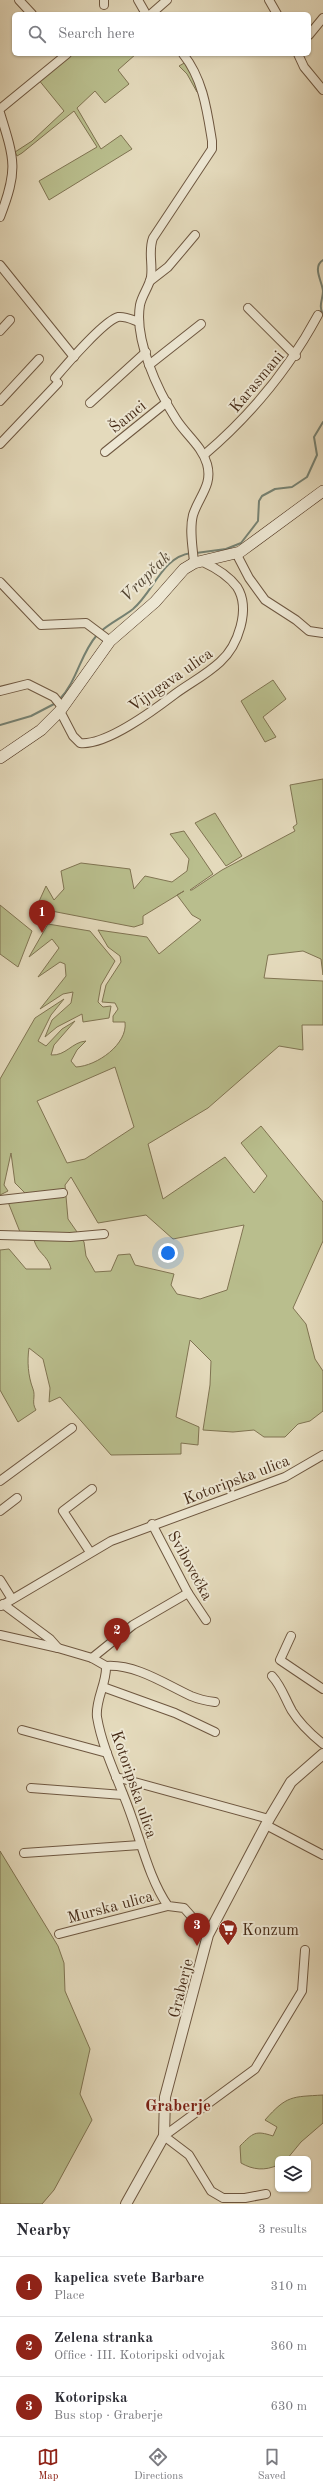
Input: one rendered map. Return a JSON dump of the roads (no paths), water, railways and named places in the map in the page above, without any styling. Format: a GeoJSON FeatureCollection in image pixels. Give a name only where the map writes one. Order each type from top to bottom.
{"type":"FeatureCollection","features":[{"type":"Feature","properties":{"kind":"main road"},"geometry":{"type":"LineString","coordinates":[[0,758],[41,730],[104,636],[155,602],[184,569],[196,559],[236,553],[323,491]]}},
{"type":"Feature","properties":{"kind":"street"},"geometry":{"type":"LineString","coordinates":[[19,0],[30,12]]}},
{"type":"Feature","properties":{"kind":"street"},"geometry":{"type":"LineString","coordinates":[[138,0],[145,12]]}},
{"type":"Feature","properties":{"kind":"street"},"geometry":{"type":"LineString","coordinates":[[154,12],[167,0]]}},
{"type":"Feature","properties":{"kind":"street"},"geometry":{"type":"LineString","coordinates":[[269,0],[276,12]]}},
{"type":"Feature","properties":{"kind":"street"},"geometry":{"type":"LineString","coordinates":[[311,33],[323,18]]}},
{"type":"Feature","properties":{"kind":"street"},"geometry":{"type":"LineString","coordinates":[[0,109],[65,56]]}},
{"type":"Feature","properties":{"kind":"street"},"geometry":{"type":"LineString","coordinates":[[184,56],[203,93],[212,141],[212,149],[153,238],[150,281],[142,297],[139,322],[149,365],[167,402],[180,425],[204,455],[209,481],[193,516],[196,559]]}},
{"type":"Feature","properties":{"kind":"street"},"geometry":{"type":"LineString","coordinates":[[299,56],[308,72],[323,90]]}},
{"type":"Feature","properties":{"kind":"street"},"geometry":{"type":"LineString","coordinates":[[0,217],[10,189],[14,159],[1,118]]}},
{"type":"Feature","properties":{"kind":"street"},"geometry":{"type":"LineString","coordinates":[[150,281],[168,267],[195,235]]}},
{"type":"Feature","properties":{"kind":"street"},"geometry":{"type":"LineString","coordinates":[[0,265],[74,357]]}},
{"type":"Feature","properties":{"kind":"street"},"geometry":{"type":"LineString","coordinates":[[248,308],[296,356]]}},
{"type":"Feature","properties":{"kind":"street","name":"Karasmani"},"geometry":{"type":"LineString","coordinates":[[204,455],[240,423],[296,356],[318,315]]}},
{"type":"Feature","properties":{"kind":"street"},"geometry":{"type":"LineString","coordinates":[[0,444],[56,381],[74,357],[115,318],[124,317],[139,322]]}},
{"type":"Feature","properties":{"kind":"street"},"geometry":{"type":"LineString","coordinates":[[0,331],[10,320]]}},
{"type":"Feature","properties":{"kind":"street"},"geometry":{"type":"LineString","coordinates":[[149,365],[201,324]]}},
{"type":"Feature","properties":{"kind":"street"},"geometry":{"type":"LineString","coordinates":[[90,402],[146,352]]}},
{"type":"Feature","properties":{"kind":"street"},"geometry":{"type":"LineString","coordinates":[[0,401],[40,359]]}},
{"type":"Feature","properties":{"kind":"street","name":"Šamci"},"geometry":{"type":"LineString","coordinates":[[105,452],[167,402]]}},
{"type":"Feature","properties":{"kind":"street"},"geometry":{"type":"LineString","coordinates":[[236,553],[249,578],[265,600],[296,620],[309,631],[323,633]]}},
{"type":"Feature","properties":{"kind":"street","name":"Vijugava ulica"},"geometry":{"type":"LineString","coordinates":[[59,705],[73,736],[80,743],[98,742],[148,714],[221,662],[231,648],[241,627],[242,599],[237,588],[227,576],[196,559]]}},
{"type":"Feature","properties":{"kind":"street"},"geometry":{"type":"LineString","coordinates":[[0,582],[41,625],[81,622],[104,636]]}},
{"type":"Feature","properties":{"kind":"street"},"geometry":{"type":"LineString","coordinates":[[0,691],[25,683],[59,705]]}},
{"type":"Feature","properties":{"kind":"street"},"geometry":{"type":"LineString","coordinates":[[0,1200],[63,1193]]}},
{"type":"Feature","properties":{"kind":"street"},"geometry":{"type":"LineString","coordinates":[[0,1235],[70,1237],[104,1234]]}},
{"type":"Feature","properties":{"kind":"street"},"geometry":{"type":"LineString","coordinates":[[0,1481],[72,1428]]}},
{"type":"Feature","properties":{"kind":"street","name":"Kotoripska ulica"},"geometry":{"type":"LineString","coordinates":[[58,1648],[50,1639],[2,1606],[90,1552],[111,1541],[152,1524],[285,1477],[323,1455]]}},
{"type":"Feature","properties":{"kind":"street"},"geometry":{"type":"LineString","coordinates":[[90,1552],[63,1511],[92,1489]]}},
{"type":"Feature","properties":{"kind":"street"},"geometry":{"type":"LineString","coordinates":[[0,1511],[17,1498]]}},
{"type":"Feature","properties":{"kind":"street","name":"Svibovečka"},"geometry":{"type":"LineString","coordinates":[[152,1524],[188,1593],[206,1620]]}},
{"type":"Feature","properties":{"kind":"street"},"geometry":{"type":"LineString","coordinates":[[0,1580],[12,1599]]}},
{"type":"Feature","properties":{"kind":"street"},"geometry":{"type":"LineString","coordinates":[[92,1658],[133,1625],[188,1593]]}},
{"type":"Feature","properties":{"kind":"street","name":"Kotoripska ulica"},"geometry":{"type":"LineString","coordinates":[[0,1634],[92,1658],[106,1666],[97,1716],[107,1752],[140,1845],[161,1896],[168,1906]]}},
{"type":"Feature","properties":{"kind":"street"},"geometry":{"type":"LineString","coordinates":[[291,1636],[280,1660],[323,1689]]}},
{"type":"Feature","properties":{"kind":"street"},"geometry":{"type":"LineString","coordinates":[[106,1666],[115,1665],[134,1670],[166,1682],[192,1697],[215,1702]]}},
{"type":"Feature","properties":{"kind":"street"},"geometry":{"type":"LineString","coordinates":[[272,1676],[281,1686],[292,1711],[300,1723],[323,1744]]}},
{"type":"Feature","properties":{"kind":"street"},"geometry":{"type":"LineString","coordinates":[[103,1688],[175,1713],[215,1732]]}},
{"type":"Feature","properties":{"kind":"street"},"geometry":{"type":"LineString","coordinates":[[22,1730],[107,1752]]}},
{"type":"Feature","properties":{"kind":"street","name":"Graberje"},"geometry":{"type":"LineString","coordinates":[[126,2204],[164,2136],[165,2097],[208,1935],[267,1822],[291,1782],[323,1754]]}},
{"type":"Feature","properties":{"kind":"street"},"geometry":{"type":"LineString","coordinates":[[116,1777],[200,1798],[267,1822],[323,1855]]}},
{"type":"Feature","properties":{"kind":"street"},"geometry":{"type":"LineString","coordinates":[[31,1788],[123,1796]]}},
{"type":"Feature","properties":{"kind":"street"},"geometry":{"type":"LineString","coordinates":[[24,1853],[140,1845]]}},
{"type":"Feature","properties":{"kind":"street"},"geometry":{"type":"LineString","coordinates":[[168,1906],[184,1908],[195,1918],[208,1935]]}},
{"type":"Feature","properties":{"kind":"street","name":"Murska ulica"},"geometry":{"type":"LineString","coordinates":[[59,1934],[168,1906]]}},
{"type":"Feature","properties":{"kind":"street"},"geometry":{"type":"LineString","coordinates":[[266,2194],[245,2198],[223,2198],[211,2191],[189,2155],[164,2136],[255,2069],[302,1991],[305,1950]]}},
{"type":"Feature","properties":{"kind":"waterway","name":"Vrapčak"},"geometry":{"type":"LineString","coordinates":[[323,260],[318,266],[318,274],[323,291],[321,305],[323,314]]}},
{"type":"Feature","properties":{"kind":"waterway","name":"Vrapčak"},"geometry":{"type":"LineString","coordinates":[[196,553],[226,549],[241,543],[258,521],[259,501],[262,496],[275,489],[292,487],[307,477],[317,455],[314,437],[323,422]]}},
{"type":"Feature","properties":{"kind":"waterway","name":"Vrapčak"},"geometry":{"type":"LineString","coordinates":[[100,632],[133,609],[140,602],[165,568],[173,561],[181,556],[191,553]]}},
{"type":"Feature","properties":{"kind":"waterway","name":"Vrapčak"},"geometry":{"type":"LineString","coordinates":[[59,700],[71,684],[91,642],[97,635]]}},
{"type":"Feature","properties":{"kind":"waterway","name":"Vrapčak"},"geometry":{"type":"LineString","coordinates":[[0,725],[31,716],[56,703]]}},
{"type":"Feature","properties":{"kind":"place","name":"kapelica svete Barbare"},"geometry":{"type":"Point","coordinates":[42,933]}},
{"type":"Feature","properties":{"kind":"place","name":"Zelena stranka"},"geometry":{"type":"Point","coordinates":[117,1651]}},
{"type":"Feature","properties":{"kind":"place","name":"Kotoripska"},"geometry":{"type":"Point","coordinates":[197,1946]}},
{"type":"Feature","properties":{"kind":"place","name":"Konzum"},"geometry":{"type":"Point","coordinates":[228,1946]}},
{"type":"Feature","properties":{"kind":"district","name":"Graberje"},"geometry":{"type":"Point","coordinates":[178,2105]}}]}
